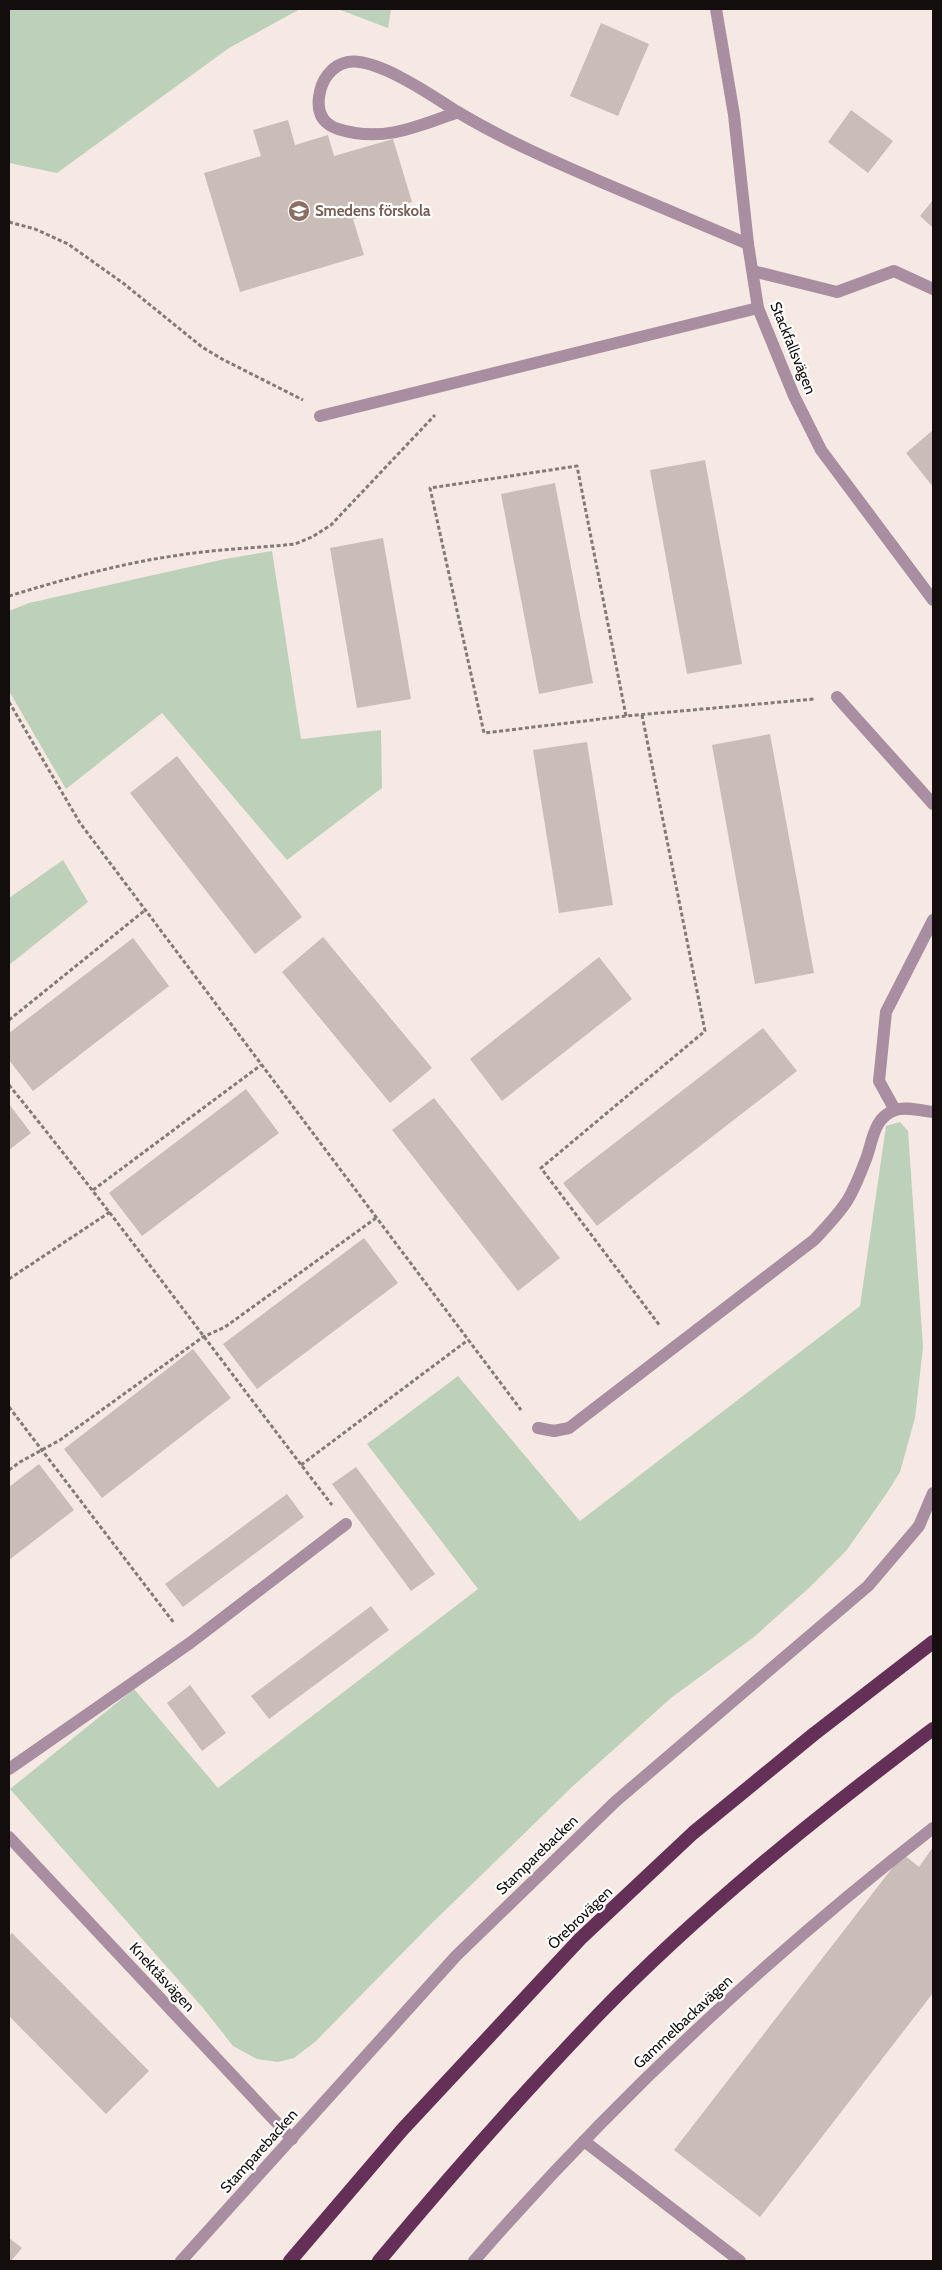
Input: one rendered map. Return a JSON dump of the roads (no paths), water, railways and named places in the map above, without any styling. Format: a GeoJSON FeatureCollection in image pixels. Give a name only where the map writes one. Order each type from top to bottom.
{"type":"FeatureCollection","features":[{"type":"Feature","properties":{"kind":"highway","name":"Örebrovägen"},"geometry":{"type":"LineString","coordinates":[[290,2261],[402,2130],[580,1939],[693,1833],[814,1734],[933,1642]]}},
{"type":"Feature","properties":{"kind":"highway"},"geometry":{"type":"LineString","coordinates":[[379,2261],[473,2151],[599,2014],[753,1871],[933,1729]]}},
{"type":"Feature","properties":{"kind":"street","name":"Stackfallsvägen"},"geometry":{"type":"LineString","coordinates":[[716,9],[734,115],[748,244],[758,308],[794,396],[821,450],[933,600]]}},
{"type":"Feature","properties":{"kind":"street"},"geometry":{"type":"LineString","coordinates":[[458,112],[415,128],[371,136],[353,134],[330,126],[320,116],[318,104],[320,87],[329,72],[348,62],[368,64],[426,92],[526,150],[748,244]]}},
{"type":"Feature","properties":{"kind":"street"},"geometry":{"type":"LineString","coordinates":[[753,271],[837,292],[894,271],[933,288]]}},
{"type":"Feature","properties":{"kind":"street"},"geometry":{"type":"LineString","coordinates":[[320,416],[758,308]]}},
{"type":"Feature","properties":{"kind":"street"},"geometry":{"type":"LineString","coordinates":[[837,697],[933,804]]}},
{"type":"Feature","properties":{"kind":"street"},"geometry":{"type":"LineString","coordinates":[[895,1110],[879,1081],[886,1012],[933,920]]}},
{"type":"Feature","properties":{"kind":"street"},"geometry":{"type":"LineString","coordinates":[[538,1428],[554,1431],[569,1428],[814,1240],[832,1222],[847,1200],[867,1157],[872,1134],[883,1118],[895,1110],[910,1109],[933,1112]]}},
{"type":"Feature","properties":{"kind":"street","name":"Stamparebacken"},"geometry":{"type":"LineString","coordinates":[[181,2261],[456,1956],[616,1802],[868,1586],[919,1526],[933,1494]]}},
{"type":"Feature","properties":{"kind":"street"},"geometry":{"type":"LineString","coordinates":[[9,1769],[190,1643],[346,1524]]}},
{"type":"Feature","properties":{"kind":"street","name":"Gammelbackavägen"},"geometry":{"type":"LineString","coordinates":[[474,2261],[534,2192],[713,2014],[852,1892],[933,1828]]}},
{"type":"Feature","properties":{"kind":"street","name":"Knektåsvägen"},"geometry":{"type":"LineString","coordinates":[[9,1837],[292,2139]]}},
{"type":"Feature","properties":{"kind":"street"},"geometry":{"type":"LineString","coordinates":[[584,2141],[740,2261]]}},
{"type":"Feature","properties":{"kind":"place","name":"Smedens förskola"},"geometry":{"type":"Point","coordinates":[299,211]}}]}
